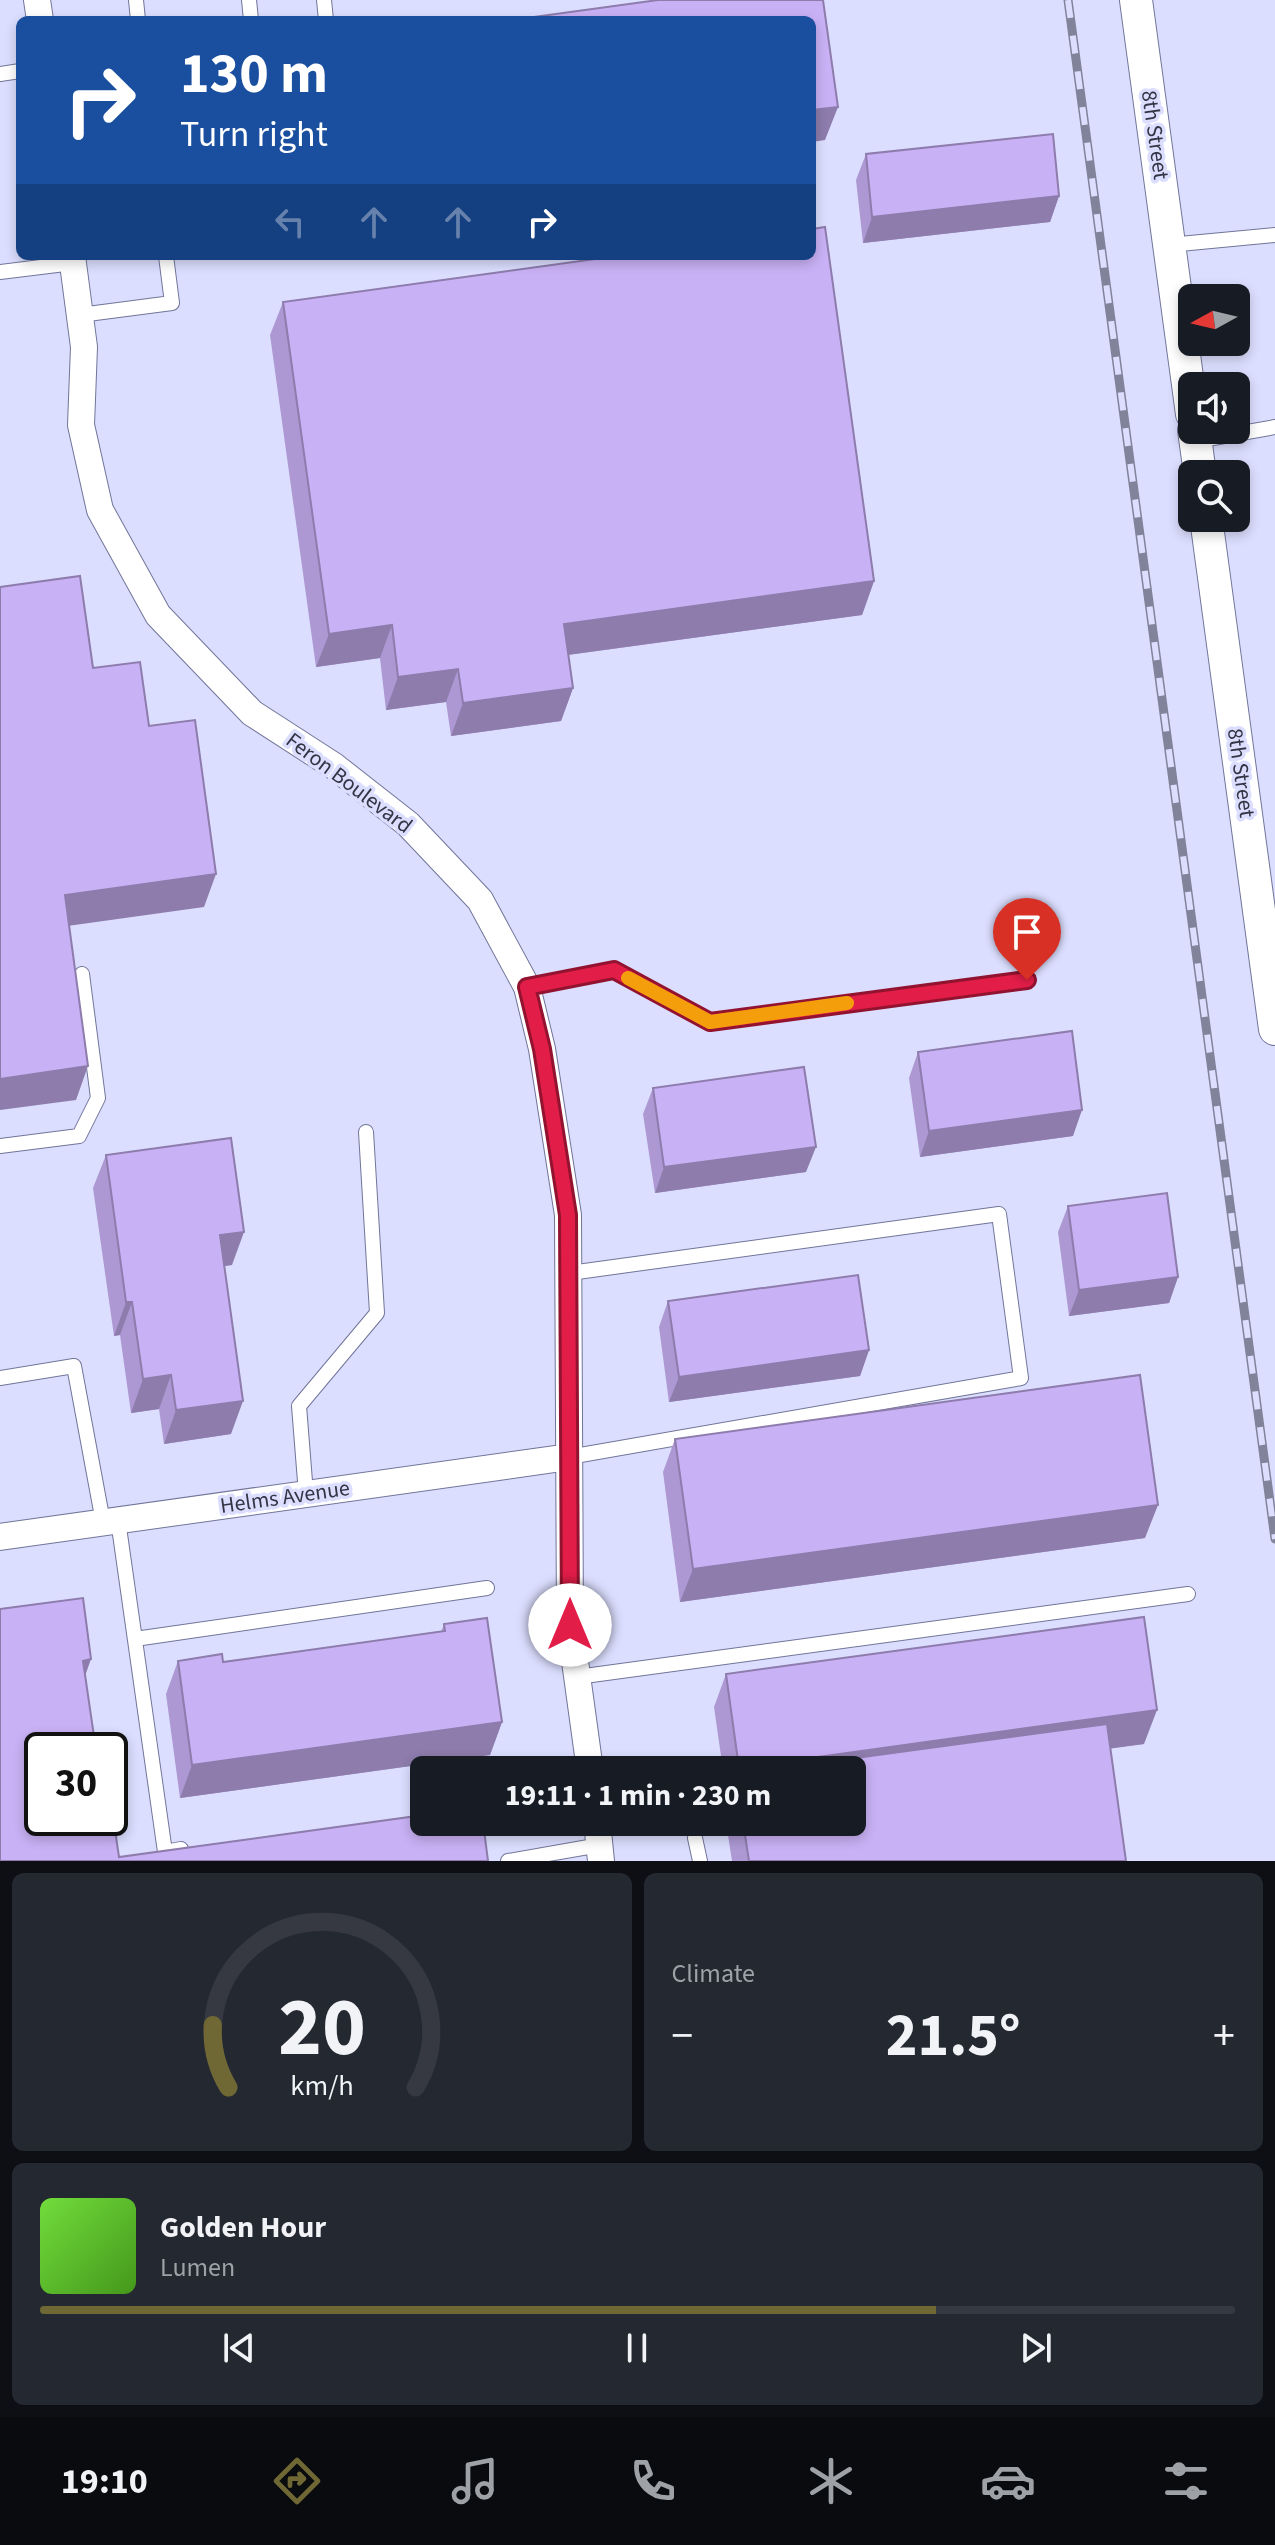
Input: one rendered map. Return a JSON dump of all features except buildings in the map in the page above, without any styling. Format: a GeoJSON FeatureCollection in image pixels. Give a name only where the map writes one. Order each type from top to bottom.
{"type":"FeatureCollection","features":[{"type":"Feature","properties":{"kind":"street","name":"8th Street"},"geometry":{"type":"LineString","coordinates":[[1136,0],[1186,372]]}},
{"type":"Feature","properties":{"kind":"street","name":"Feron Boulevard"},"geometry":{"type":"LineString","coordinates":[[72,260],[84,347],[81,425],[100,510],[158,615],[252,713],[334,766],[408,824],[480,900],[527,987],[542,1049],[568,1215],[570,1625],[588,1756]]}},
{"type":"Feature","properties":{"kind":"street","name":"8th Street"},"geometry":{"type":"LineString","coordinates":[[1208,532],[1275,1029]]}},
{"type":"Feature","properties":{"kind":"street","name":"Helms Avenue"},"geometry":{"type":"LineString","coordinates":[[0,1537],[569,1457]]}},
{"type":"Feature","properties":{"kind":"lane"},"geometry":{"type":"LineString","coordinates":[[1169,245],[1275,235]]}},
{"type":"Feature","properties":{"kind":"lane"},"geometry":{"type":"LineString","coordinates":[[0,272],[72,260]]}},
{"type":"Feature","properties":{"kind":"lane"},"geometry":{"type":"LineString","coordinates":[[80,315],[172,303],[167,260]]}},
{"type":"Feature","properties":{"kind":"lane"},"geometry":{"type":"LineString","coordinates":[[1250,427],[1275,427]]}},
{"type":"Feature","properties":{"kind":"lane"},"geometry":{"type":"LineString","coordinates":[[527,987],[614,970],[710,1022],[1027,980]]}},
{"type":"Feature","properties":{"kind":"lane"},"geometry":{"type":"LineString","coordinates":[[0,1146],[79,1136],[98,1098],[82,974]]}},
{"type":"Feature","properties":{"kind":"lane"},"geometry":{"type":"LineString","coordinates":[[306,1494],[299,1406],[377,1313],[366,1132]]}},
{"type":"Feature","properties":{"kind":"lane"},"geometry":{"type":"LineString","coordinates":[[569,1457],[1021,1378],[999,1214],[570,1273]]}},
{"type":"Feature","properties":{"kind":"lane"},"geometry":{"type":"LineString","coordinates":[[0,1378],[74,1366],[135,1639],[165,1852],[195,1848]]}},
{"type":"Feature","properties":{"kind":"lane"},"geometry":{"type":"LineString","coordinates":[[135,1639],[487,1588]]}},
{"type":"Feature","properties":{"kind":"lane"},"geometry":{"type":"LineString","coordinates":[[577,1677],[1188,1594]]}},
{"type":"Feature","properties":{"kind":"lane"},"geometry":{"type":"LineString","coordinates":[[695,1838],[700,1861]]}},
{"type":"Feature","properties":{"kind":"lane"},"geometry":{"type":"LineString","coordinates":[[508,1861],[599,1843]]}},
{"type":"Feature","properties":{"kind":"railway"},"geometry":{"type":"LineString","coordinates":[[1068,0],[1275,1539]]}},
{"type":"Feature","properties":{"kind":"slow traffic"},"geometry":{"type":"LineString","coordinates":[[628,978],[710,1022],[847,1003]]}},
{"type":"Feature","properties":{"kind":"route"},"geometry":{"type":"LineString","coordinates":[[570,1625],[568,1215],[542,1049],[527,987],[614,970],[710,1022],[1027,980]]}}]}
